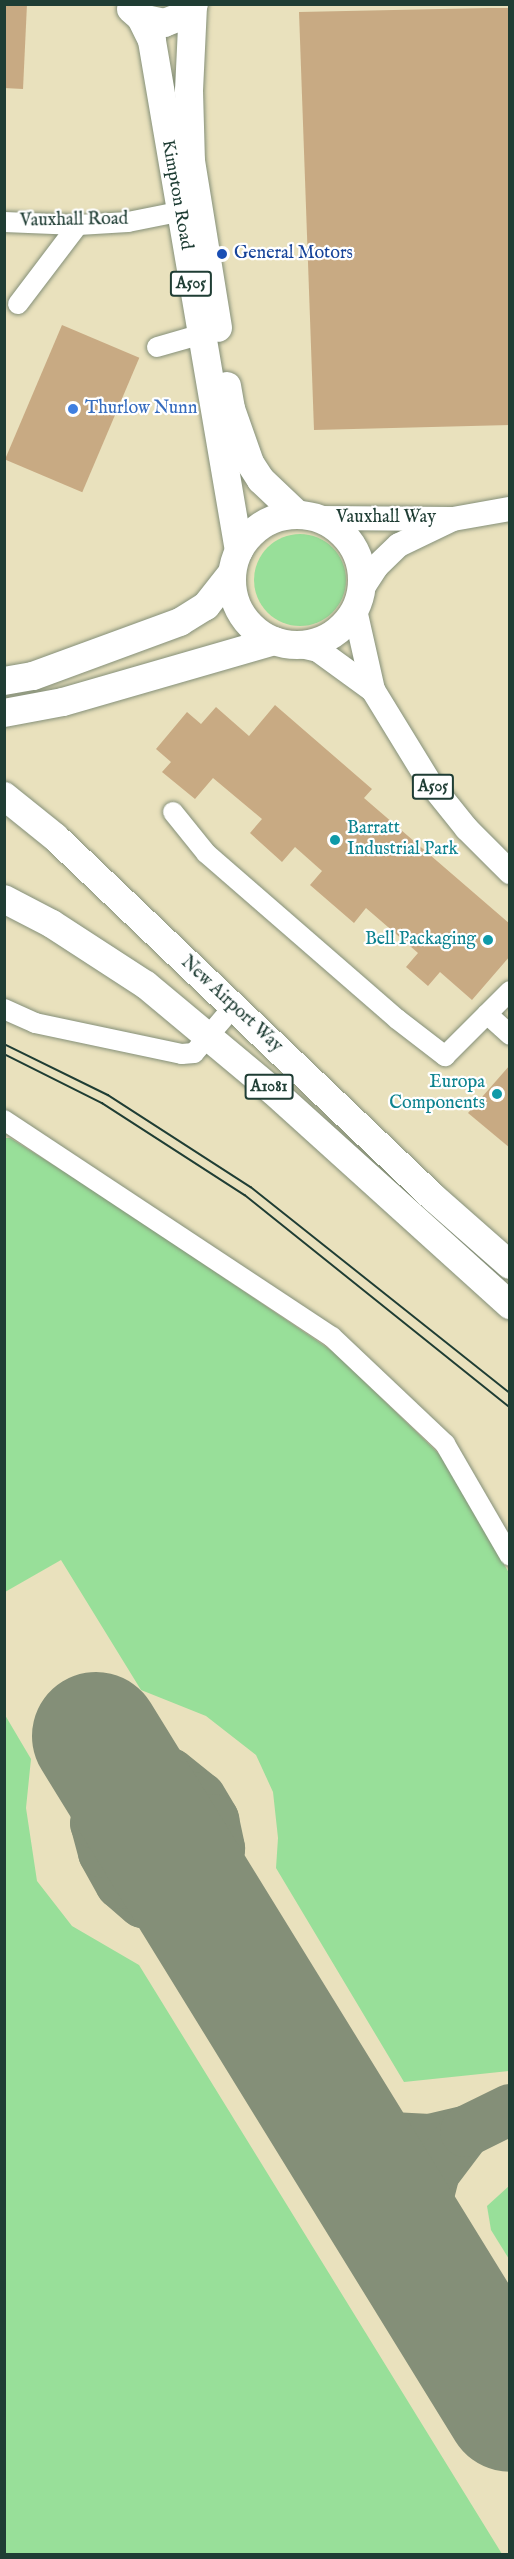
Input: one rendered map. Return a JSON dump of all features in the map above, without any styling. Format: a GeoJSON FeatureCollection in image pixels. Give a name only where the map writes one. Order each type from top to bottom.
{"type":"FeatureCollection","features":[{"type":"Feature","properties":{"kind":"highway"},"geometry":{"type":"LineString","coordinates":[[135,11],[164,23],[185,15],[193,5]]}},
{"type":"Feature","properties":{"kind":"highway","name":"Kimpton Road"},"geometry":{"type":"LineString","coordinates":[[193,5],[189,91],[191,161],[231,409],[242,446],[261,480],[308,516]]}},
{"type":"Feature","properties":{"kind":"highway","name":"Kimpton Road"},"geometry":{"type":"LineString","coordinates":[[135,11],[152,41],[199,335],[213,455],[236,562]]}},
{"type":"Feature","properties":{"kind":"highway"},"geometry":{"type":"LineString","coordinates":[[4,681],[33,676],[180,622],[220,594],[236,562],[262,525],[308,516],[335,526],[352,546],[362,571],[358,599],[331,635],[286,643],[63,702],[4,713]]}},
{"type":"Feature","properties":{"kind":"highway"},"geometry":{"type":"LineString","coordinates":[[236,562],[234,594],[242,614],[256,630],[286,643]]}},
{"type":"Feature","properties":{"kind":"highway","name":"New Airport Way"},"geometry":{"type":"LineString","coordinates":[[4,796],[55,837],[434,1198],[510,1265]]}},
{"type":"Feature","properties":{"kind":"highway","name":"New Airport Way"},"geometry":{"type":"LineString","coordinates":[[4,899],[105,956],[207,1036],[272,1090],[510,1305]]}},
{"type":"Feature","properties":{"kind":"main road","name":"Vauxhall Way"},"geometry":{"type":"LineString","coordinates":[[308,516],[408,516],[453,519],[510,509]]}},
{"type":"Feature","properties":{"kind":"main road","name":"Vauxhall Way"},"geometry":{"type":"LineString","coordinates":[[358,599],[392,549],[453,519]]}},
{"type":"Feature","properties":{"kind":"main road","name":"A505"},"geometry":{"type":"LineString","coordinates":[[358,599],[373,690],[430,783],[467,830],[510,872]]}},
{"type":"Feature","properties":{"kind":"main road","name":"A505"},"geometry":{"type":"LineString","coordinates":[[286,643],[318,650],[373,690]]}},
{"type":"Feature","properties":{"kind":"lane","name":"Vauxhall Road"},"geometry":{"type":"LineString","coordinates":[[4,222],[78,225],[128,222],[178,212]]}},
{"type":"Feature","properties":{"kind":"lane"},"geometry":{"type":"LineString","coordinates":[[18,304],[78,225]]}},
{"type":"Feature","properties":{"kind":"lane"},"geometry":{"type":"LineString","coordinates":[[157,347],[199,335]]}},
{"type":"Feature","properties":{"kind":"lane"},"geometry":{"type":"LineString","coordinates":[[173,812],[206,853],[397,1019],[445,1056],[510,991]]}},
{"type":"Feature","properties":{"kind":"lane"},"geometry":{"type":"LineString","coordinates":[[4,1009],[35,1023],[182,1054],[194,1053],[233,1006]]}},
{"type":"Feature","properties":{"kind":"lane"},"geometry":{"type":"LineString","coordinates":[[487,1014],[510,1035]]}},
{"type":"Feature","properties":{"kind":"lane"},"geometry":{"type":"LineString","coordinates":[[4,1120],[332,1337],[445,1444],[510,1556]]}},
{"type":"Feature","properties":{"kind":"green space"},"geometry":{"type":"Polygon","coordinates":[[[300,534],[317,538],[332,548],[342,563],[346,580],[342,597],[332,612],[317,622],[300,626],[283,622],[268,612],[258,597],[254,580],[258,563],[268,548],[283,538],[300,534]]]}},
{"type":"Feature","properties":{"kind":"green space"},"geometry":{"type":"Polygon","coordinates":[[[4,1138],[10,1138],[100,1194],[335,1353],[444,1459],[509,1573],[509,2071],[404,2082],[276,1868],[278,1838],[273,1792],[256,1755],[206,1716],[141,1690],[61,1560],[5,1592],[4,1138]]]}},
{"type":"Feature","properties":{"kind":"green space"},"geometry":{"type":"Polygon","coordinates":[[[5,1715],[31,1759],[26,1808],[37,1881],[72,1926],[139,1965],[502,2554],[5,2554],[5,1715]]]}},
{"type":"Feature","properties":{"kind":"green space"},"geometry":{"type":"Polygon","coordinates":[[[509,2186],[509,2259],[491,2230],[487,2206],[509,2186]]]}},
{"type":"Feature","properties":{"kind":"building"},"geometry":{"type":"Polygon","coordinates":[[[4,4],[27,4],[23,89],[4,88],[4,4]]]}},
{"type":"Feature","properties":{"kind":"building"},"geometry":{"type":"Polygon","coordinates":[[[510,8],[510,425],[314,430],[299,12],[510,8]]]}},
{"type":"Feature","properties":{"kind":"building","name":"Thurlow Nunn"},"geometry":{"type":"Polygon","coordinates":[[[62,325],[139,358],[82,492],[5,459],[62,325]]]}},
{"type":"Feature","properties":{"kind":"building","name":"Barratt Industrial Park"},"geometry":{"type":"Polygon","coordinates":[[[275,705],[372,789],[364,798],[510,924],[510,956],[472,1000],[440,972],[428,986],[406,967],[418,953],[366,908],[354,923],[310,885],[322,871],[295,847],[282,862],[250,833],[262,819],[213,778],[195,799],[162,772],[171,762],[156,749],[187,712],[201,724],[216,707],[249,736],[275,705]]]}},
{"type":"Feature","properties":{"kind":"building","name":"Europa Components"},"geometry":{"type":"Polygon","coordinates":[[[510,1065],[510,1148],[468,1113],[510,1065]]]}},
{"type":"Feature","properties":{"kind":"taxiway"},"geometry":{"type":"LineString","coordinates":[[143,1765],[170,1773],[200,1797],[213,1819],[219,1848],[211,1886],[198,1903],[172,1911],[142,1902],[120,1883],[103,1852],[95,1823],[101,1785],[114,1767],[143,1765]]}},
{"type":"Feature","properties":{"kind":"taxiway"},"geometry":{"type":"LineString","coordinates":[[320,2100],[358,2127],[391,2137],[429,2139],[465,2131]]}},
{"type":"Feature","properties":{"kind":"taxiway"},"geometry":{"type":"LineString","coordinates":[[430,2280],[421,2223],[434,2172],[465,2131],[510,2109]]}},
{"type":"Feature","properties":{"kind":"runway"},"geometry":{"type":"LineString","coordinates":[[96,1736],[510,2408]]}},
{"type":"Feature","properties":{"kind":"tram line"},"geometry":{"type":"LineString","coordinates":[[4,1044],[108,1095],[251,1187],[510,1393]]}},
{"type":"Feature","properties":{"kind":"tram line"},"geometry":{"type":"LineString","coordinates":[[4,1054],[102,1103],[245,1195],[510,1407]]}},
{"type":"Feature","properties":{"kind":"place","name":"General Motors"},"geometry":{"type":"Point","coordinates":[222,254]}},
{"type":"Feature","properties":{"kind":"place","name":"Thurlow Nunn"},"geometry":{"type":"Point","coordinates":[73,409]}},
{"type":"Feature","properties":{"kind":"place","name":"Barratt Industrial Park"},"geometry":{"type":"Point","coordinates":[335,840]}},
{"type":"Feature","properties":{"kind":"place","name":"Bell Packaging"},"geometry":{"type":"Point","coordinates":[488,940]}},
{"type":"Feature","properties":{"kind":"place","name":"Europa Components"},"geometry":{"type":"Point","coordinates":[497,1094]}}]}
